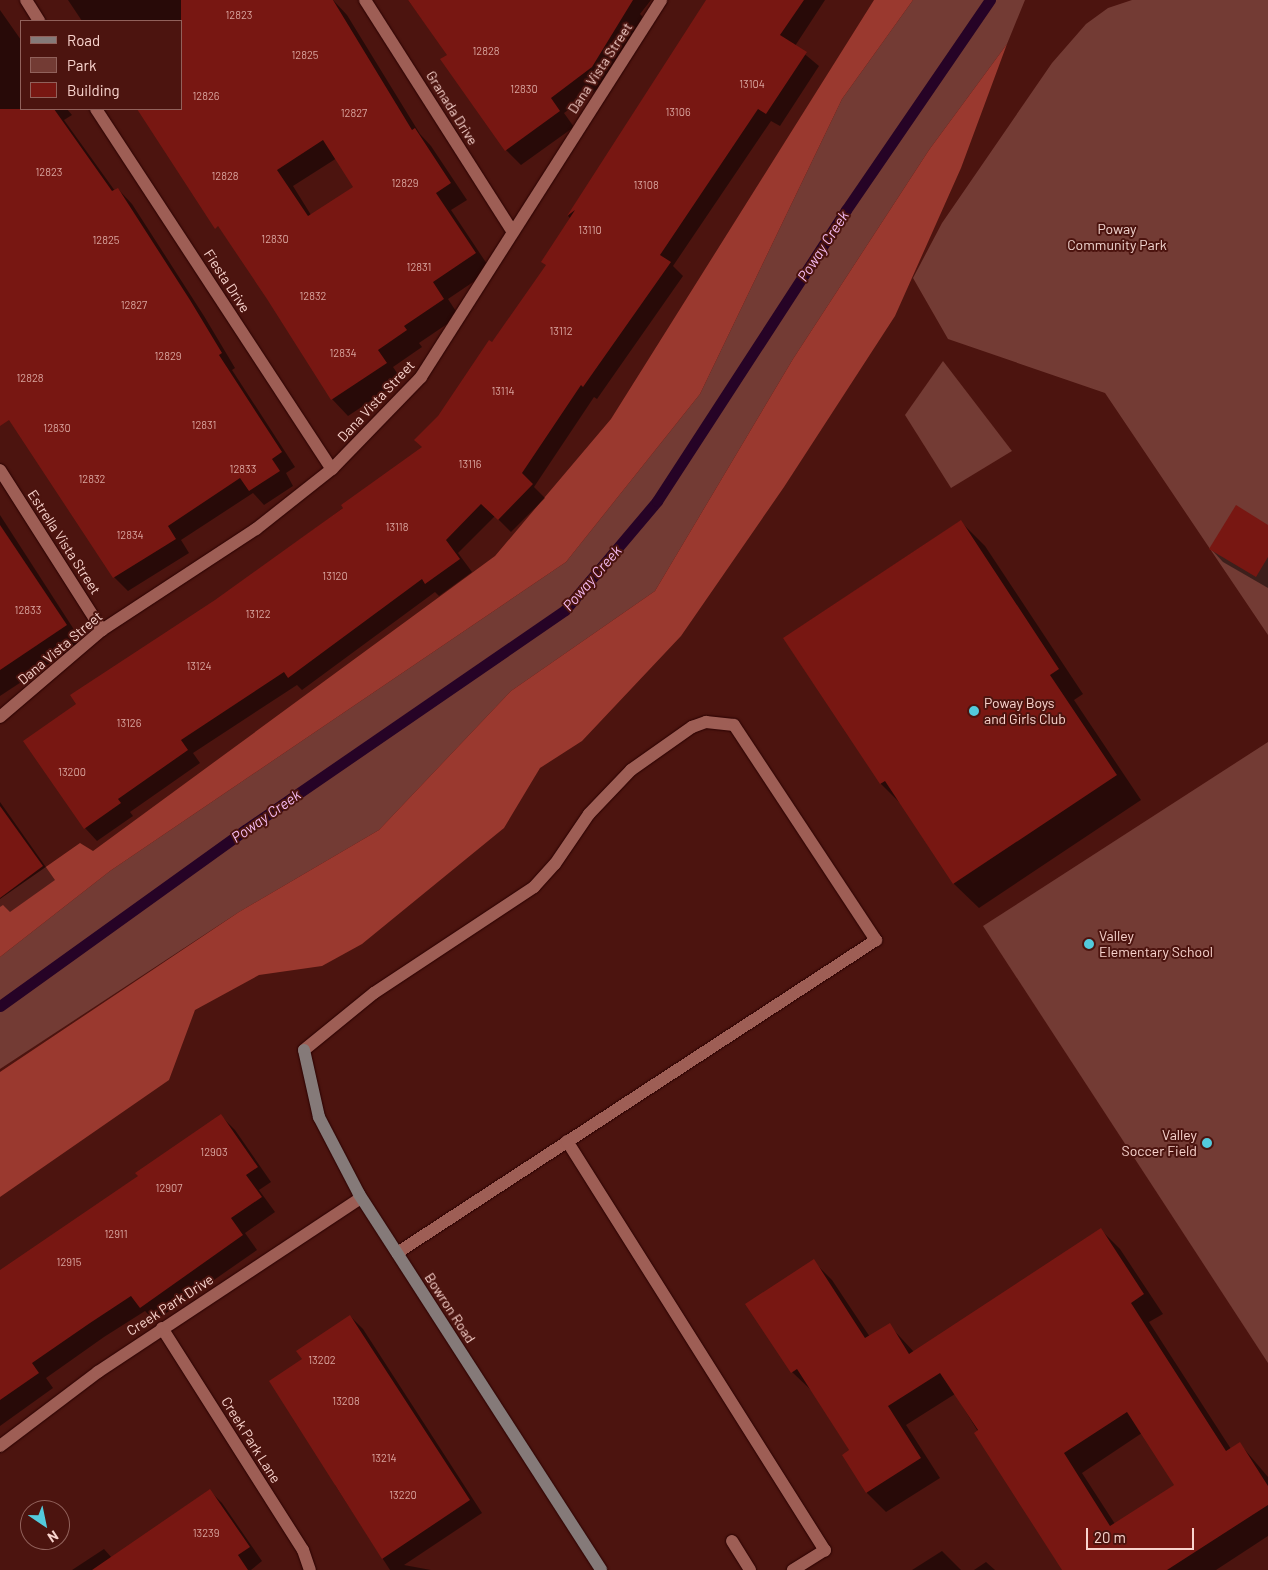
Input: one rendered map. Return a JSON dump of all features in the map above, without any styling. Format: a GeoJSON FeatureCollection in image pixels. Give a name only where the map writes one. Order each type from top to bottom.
{"type":"FeatureCollection","features":[{"type":"Feature","properties":{"kind":"street"},"geometry":{"type":"LineString","coordinates":[[26,0],[38,20]]}},
{"type":"Feature","properties":{"kind":"street","name":"Granada Drive"},"geometry":{"type":"LineString","coordinates":[[365,0],[513,232]]}},
{"type":"Feature","properties":{"kind":"street","name":"Dana Vista Street"},"geometry":{"type":"LineString","coordinates":[[0,717],[102,630],[256,529],[332,470],[421,377],[661,0]]}},
{"type":"Feature","properties":{"kind":"street","name":"Fiesta Drive"},"geometry":{"type":"LineString","coordinates":[[97,110],[332,470]]}},
{"type":"Feature","properties":{"kind":"street","name":"Estrella Vista Street"},"geometry":{"type":"LineString","coordinates":[[0,470],[102,630]]}},
{"type":"Feature","properties":{"kind":"street","name":"Bowron Road"},"geometry":{"type":"LineString","coordinates":[[567,1142],[876,940],[734,725],[706,722],[692,727],[631,770],[589,814],[555,864],[534,887],[374,993],[304,1050],[319,1117],[361,1198],[601,1570]]}},
{"type":"Feature","properties":{"kind":"street"},"geometry":{"type":"LineString","coordinates":[[397,1253],[567,1142],[596,1184],[825,1550],[793,1570]]}},
{"type":"Feature","properties":{"kind":"street","name":"Creek Park Drive"},"geometry":{"type":"LineString","coordinates":[[0,1446],[162,1328],[361,1198]]}},
{"type":"Feature","properties":{"kind":"street","name":"Creek Park Lane"},"geometry":{"type":"LineString","coordinates":[[162,1328],[303,1550],[310,1570]]}},
{"type":"Feature","properties":{"kind":"street"},"geometry":{"type":"LineString","coordinates":[[732,1541],[750,1570]]}},
{"type":"Feature","properties":{"kind":"green space"},"geometry":{"type":"Polygon","coordinates":[[[913,0],[1025,0],[1007,44],[929,150],[793,359],[655,591],[511,691],[379,830],[239,912],[0,1069],[0,957],[110,871],[566,562],[700,394],[842,99],[913,0]]]}},
{"type":"Feature","properties":{"kind":"green space","name":"Poway Community Park"},"geometry":{"type":"Polygon","coordinates":[[[1132,0],[1268,0],[1268,635],[1105,393],[948,339],[913,278],[942,223],[1052,63],[1086,24],[1108,8],[1132,0]]]}},
{"type":"Feature","properties":{"kind":"green space"},"geometry":{"type":"Polygon","coordinates":[[[943,361],[1012,451],[951,488],[905,415],[943,361]]]}},
{"type":"Feature","properties":{"kind":"green space","name":"Valley Soccer Field"},"geometry":{"type":"Polygon","coordinates":[[[1268,742],[1268,1363],[983,926],[1268,742]]]}},
{"type":"Feature","properties":{"kind":"shaded area"},"geometry":{"type":"Polygon","coordinates":[[[874,0],[913,0],[842,99],[700,394],[566,562],[110,871],[0,957],[0,899],[80,843],[93,851],[495,556],[611,419],[874,0]]]}},
{"type":"Feature","properties":{"kind":"shaded area"},"geometry":{"type":"Polygon","coordinates":[[[1007,44],[961,168],[895,316],[784,487],[681,636],[582,741],[540,768],[504,828],[362,944],[322,966],[259,975],[195,1010],[169,1080],[0,1197],[0,1072],[239,912],[379,830],[511,691],[655,591],[793,359],[929,150],[1007,44]]]}},
{"type":"Feature","properties":{"kind":"building"},"geometry":{"type":"Polygon","coordinates":[[[181,0],[333,0],[412,130],[415,128],[451,183],[436,193],[476,253],[433,282],[444,299],[404,326],[407,330],[378,350],[387,363],[331,400],[218,226],[215,229],[138,110],[182,110],[181,0]],[[323,140],[277,170],[308,216],[353,187],[323,140]]]}},
{"type":"Feature","properties":{"kind":"building"},"geometry":{"type":"Polygon","coordinates":[[[408,0],[633,0],[592,67],[551,98],[560,111],[505,151],[440,59],[447,55],[408,0]]]}},
{"type":"Feature","properties":{"kind":"building"},"geometry":{"type":"Polygon","coordinates":[[[706,0],[804,0],[780,35],[807,52],[766,114],[758,109],[660,255],[671,262],[583,387],[581,385],[522,473],[533,484],[498,520],[481,504],[446,540],[460,559],[425,584],[422,579],[288,678],[284,672],[181,740],[188,750],[118,799],[121,803],[84,829],[23,741],[76,704],[70,695],[215,600],[343,508],[341,505],[422,447],[414,440],[438,416],[489,340],[492,342],[546,265],[541,262],[575,210],[567,216],[706,0]]]}},
{"type":"Feature","properties":{"kind":"building"},"geometry":{"type":"Polygon","coordinates":[[[0,109],[55,110],[112,191],[118,188],[190,300],[222,353],[219,355],[282,452],[272,459],[280,471],[249,491],[240,478],[168,526],[176,539],[113,578],[9,420],[0,426],[0,109]]]}},
{"type":"Feature","properties":{"kind":"building"},"geometry":{"type":"Polygon","coordinates":[[[1236,505],[1268,525],[1268,557],[1256,577],[1209,549],[1236,505]]]}},
{"type":"Feature","properties":{"kind":"building","name":"Poway Boys and Girls Club"},"geometry":{"type":"Polygon","coordinates":[[[961,520],[1059,669],[1050,675],[1117,775],[953,884],[885,781],[880,784],[783,638],[961,520]]]}},
{"type":"Feature","properties":{"kind":"building"},"geometry":{"type":"Polygon","coordinates":[[[0,525],[67,625],[0,670],[0,525]]]}},
{"type":"Feature","properties":{"kind":"building"},"geometry":{"type":"Polygon","coordinates":[[[0,806],[43,866],[0,898],[0,806]]]}},
{"type":"Feature","properties":{"kind":"building"},"geometry":{"type":"Polygon","coordinates":[[[221,1114],[258,1167],[246,1175],[262,1197],[231,1218],[243,1235],[140,1308],[131,1296],[90,1323],[32,1363],[39,1373],[0,1400],[0,1270],[138,1176],[135,1173],[221,1114]]]}},
{"type":"Feature","properties":{"kind":"building"},"geometry":{"type":"Polygon","coordinates":[[[1101,1228],[1144,1294],[1131,1303],[1226,1451],[1240,1442],[1268,1486],[1268,1505],[1167,1570],[1062,1570],[974,1433],[978,1430],[940,1373],[888,1406],[921,1458],[866,1493],[842,1455],[849,1450],[797,1369],[791,1373],[745,1304],[814,1259],[865,1338],[890,1323],[909,1354],[1101,1228]],[[1127,1412],[1064,1453],[1110,1526],[1174,1485],[1127,1412]]]}},
{"type":"Feature","properties":{"kind":"building"},"geometry":{"type":"Polygon","coordinates":[[[350,1315],[470,1500],[382,1559],[269,1381],[302,1359],[296,1351],[350,1315]]]}},
{"type":"Feature","properties":{"kind":"building"},"geometry":{"type":"Polygon","coordinates":[[[210,1489],[250,1547],[238,1555],[248,1570],[92,1570],[210,1489]]]}},
{"type":"Feature","properties":{"kind":"waterway","name":"Poway Creek"},"geometry":{"type":"LineString","coordinates":[[0,1006],[245,830],[565,610],[657,501],[846,210],[990,0]]}},
{"type":"Feature","properties":{"kind":"place","name":"Poway Boys and Girls Club"},"geometry":{"type":"Point","coordinates":[974,711]}},
{"type":"Feature","properties":{"kind":"place","name":"Valley Elementary School"},"geometry":{"type":"Point","coordinates":[1089,944]}},
{"type":"Feature","properties":{"kind":"place","name":"Valley Soccer Field"},"geometry":{"type":"Point","coordinates":[1207,1143]}}]}
